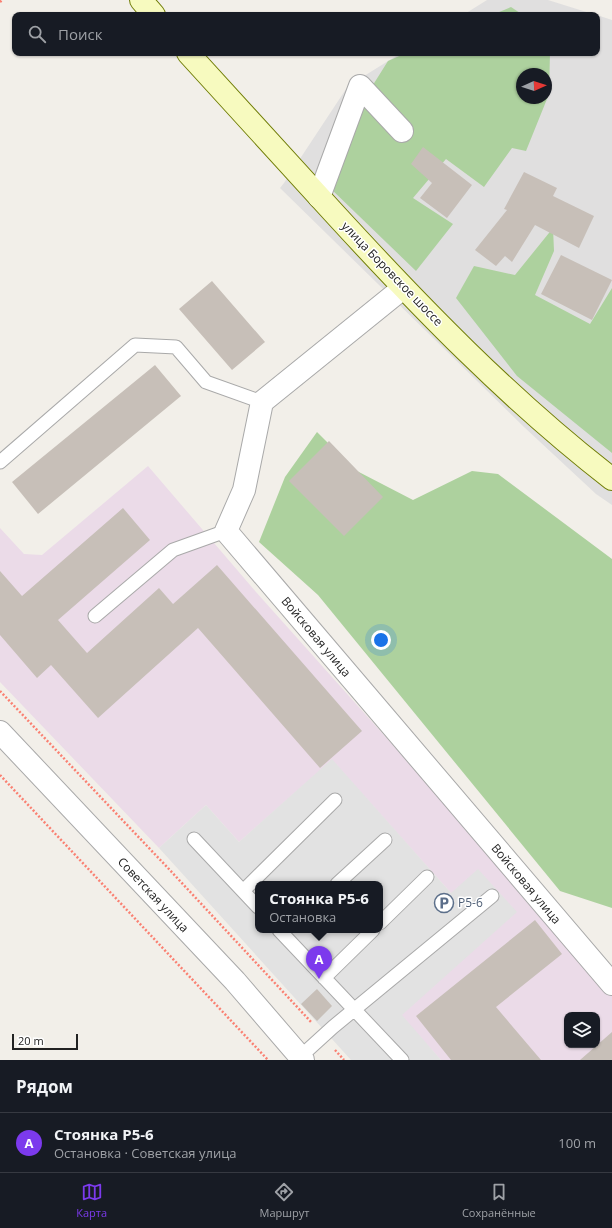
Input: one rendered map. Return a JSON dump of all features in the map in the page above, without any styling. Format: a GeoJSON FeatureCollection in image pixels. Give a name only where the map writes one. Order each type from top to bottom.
{"type":"FeatureCollection","features":[{"type":"Feature","properties":{"kind":"street"},"geometry":{"type":"LineString","coordinates":[[140,0],[151,12]]}},
{"type":"Feature","properties":{"kind":"street","name":"улица Боровское шоссе"},"geometry":{"type":"LineString","coordinates":[[191,56],[403,288],[525,406],[573,449],[612,479]]}},
{"type":"Feature","properties":{"kind":"street"},"geometry":{"type":"LineString","coordinates":[[319,197],[360,86],[402,130]]}},
{"type":"Feature","properties":{"kind":"street"},"geometry":{"type":"LineString","coordinates":[[226,531],[244,490],[262,402],[403,288]]}},
{"type":"Feature","properties":{"kind":"street","name":"Войсковая улица"},"geometry":{"type":"LineString","coordinates":[[226,531],[612,984]]}},
{"type":"Feature","properties":{"kind":"street","name":"Советская улица"},"geometry":{"type":"LineString","coordinates":[[0,732],[235,981],[302,1058]]}},
{"type":"Feature","properties":{"kind":"lane"},"geometry":{"type":"LineString","coordinates":[[0,462],[135,345],[176,347],[206,382],[262,402]]}},
{"type":"Feature","properties":{"kind":"lane"},"geometry":{"type":"LineString","coordinates":[[95,616],[173,550],[226,531]]}},
{"type":"Feature","properties":{"kind":"lane"},"geometry":{"type":"LineString","coordinates":[[243,891],[335,800]]}},
{"type":"Feature","properties":{"kind":"lane"},"geometry":{"type":"LineString","coordinates":[[194,839],[255,904]]}},
{"type":"Feature","properties":{"kind":"lane"},"geometry":{"type":"LineString","coordinates":[[340,881],[385,840]]}},
{"type":"Feature","properties":{"kind":"lane"},"geometry":{"type":"LineString","coordinates":[[383,920],[427,877]]}},
{"type":"Feature","properties":{"kind":"lane"},"geometry":{"type":"LineString","coordinates":[[302,1058],[323,1036],[492,896]]}},
{"type":"Feature","properties":{"kind":"lane"},"geometry":{"type":"LineString","coordinates":[[285,933],[324,978],[402,1060]]}},
{"type":"Feature","properties":{"kind":"lane"},"geometry":{"type":"LineString","coordinates":[[324,978],[370,933]]}},
{"type":"Feature","properties":{"kind":"path"},"geometry":{"type":"LineString","coordinates":[[0,690],[161,861],[344,1060]]}},
{"type":"Feature","properties":{"kind":"path"},"geometry":{"type":"LineString","coordinates":[[0,775],[268,1060]]}},
{"type":"Feature","properties":{"kind":"shaded area"},"geometry":{"type":"Polygon","coordinates":[[[487,0],[548,0],[586,12],[468,12],[487,0]]]}},
{"type":"Feature","properties":{"kind":"shaded area"},"geometry":{"type":"Polygon","coordinates":[[[600,16],[612,20],[612,505],[596,494],[524,427],[280,188],[348,86],[396,56],[600,56],[600,16]]]}},
{"type":"Feature","properties":{"kind":"shaded area"},"geometry":{"type":"Polygon","coordinates":[[[148,466],[256,592],[577,951],[612,993],[612,1060],[441,1060],[401,1016],[451,893],[332,760],[239,842],[206,805],[159,848],[0,682],[0,528],[24,554],[42,555],[148,466]]]}},
{"type":"Feature","properties":{"kind":"shaded area","name":"Р5-6"},"geometry":{"type":"Polygon","coordinates":[[[332,759],[451,893],[478,869],[517,912],[402,1015],[441,1060],[351,1060],[159,848],[206,805],[239,842],[332,759]]]}},
{"type":"Feature","properties":{"kind":"green space"},"geometry":{"type":"Polygon","coordinates":[[[511,7],[518,12],[499,12],[511,7]]]}},
{"type":"Feature","properties":{"kind":"green space"},"geometry":{"type":"Polygon","coordinates":[[[399,56],[550,56],[550,68],[516,68],[516,104],[545,104],[526,151],[512,148],[484,187],[446,159],[413,198],[453,224],[416,271],[329,187],[366,96],[388,61],[399,56]]]}},
{"type":"Feature","properties":{"kind":"green space"},"geometry":{"type":"Polygon","coordinates":[[[553,228],[554,251],[535,295],[590,324],[612,288],[612,453],[517,376],[456,298],[474,266],[515,275],[553,228]]]}},
{"type":"Feature","properties":{"kind":"green space"},"geometry":{"type":"Polygon","coordinates":[[[317,432],[355,470],[413,500],[472,471],[498,474],[612,559],[612,908],[560,891],[318,595],[259,542],[285,477],[317,432]]]}},
{"type":"Feature","properties":{"kind":"building"},"geometry":{"type":"Polygon","coordinates":[[[423,147],[472,185],[447,218],[420,198],[432,183],[411,164],[423,147]]]}},
{"type":"Feature","properties":{"kind":"building"},"geometry":{"type":"Polygon","coordinates":[[[524,172],[557,188],[553,196],[594,216],[579,248],[535,225],[512,262],[505,256],[496,266],[475,250],[507,210],[504,209],[524,172]]]}},
{"type":"Feature","properties":{"kind":"building"},"geometry":{"type":"Polygon","coordinates":[[[561,255],[612,280],[592,320],[541,294],[561,255]]]}},
{"type":"Feature","properties":{"kind":"building"},"geometry":{"type":"Polygon","coordinates":[[[212,281],[265,342],[232,370],[179,309],[212,281]]]}},
{"type":"Feature","properties":{"kind":"building"},"geometry":{"type":"Polygon","coordinates":[[[155,365],[181,396],[38,514],[12,482],[155,365]]]}},
{"type":"Feature","properties":{"kind":"building"},"geometry":{"type":"Polygon","coordinates":[[[329,441],[383,497],[344,536],[289,481],[329,441]]]}},
{"type":"Feature","properties":{"kind":"building"},"geometry":{"type":"Polygon","coordinates":[[[123,508],[150,540],[58,620],[87,653],[159,588],[173,604],[217,565],[362,731],[320,768],[198,628],[98,718],[51,665],[37,678],[0,635],[0,571],[22,596],[123,508]]]}},
{"type":"Feature","properties":{"kind":"building"},"geometry":{"type":"Polygon","coordinates":[[[535,920],[562,954],[496,1007],[541,1060],[451,1060],[416,1016],[535,920]]]}},
{"type":"Feature","properties":{"kind":"building"},"geometry":{"type":"Polygon","coordinates":[[[317,989],[332,1006],[317,1021],[301,1004],[317,989]]]}},
{"type":"Feature","properties":{"kind":"building"},"geometry":{"type":"Polygon","coordinates":[[[612,1032],[612,1060],[580,1060],[594,1048],[600,1048],[600,1042],[612,1032]]]}},
{"type":"Feature","properties":{"kind":"place","name":"Р5-6"},"geometry":{"type":"Point","coordinates":[444,903]}},
{"type":"Feature","properties":{"kind":"place","name":"Стоянка Р5-6"},"geometry":{"type":"Point","coordinates":[319,979]}}]}
